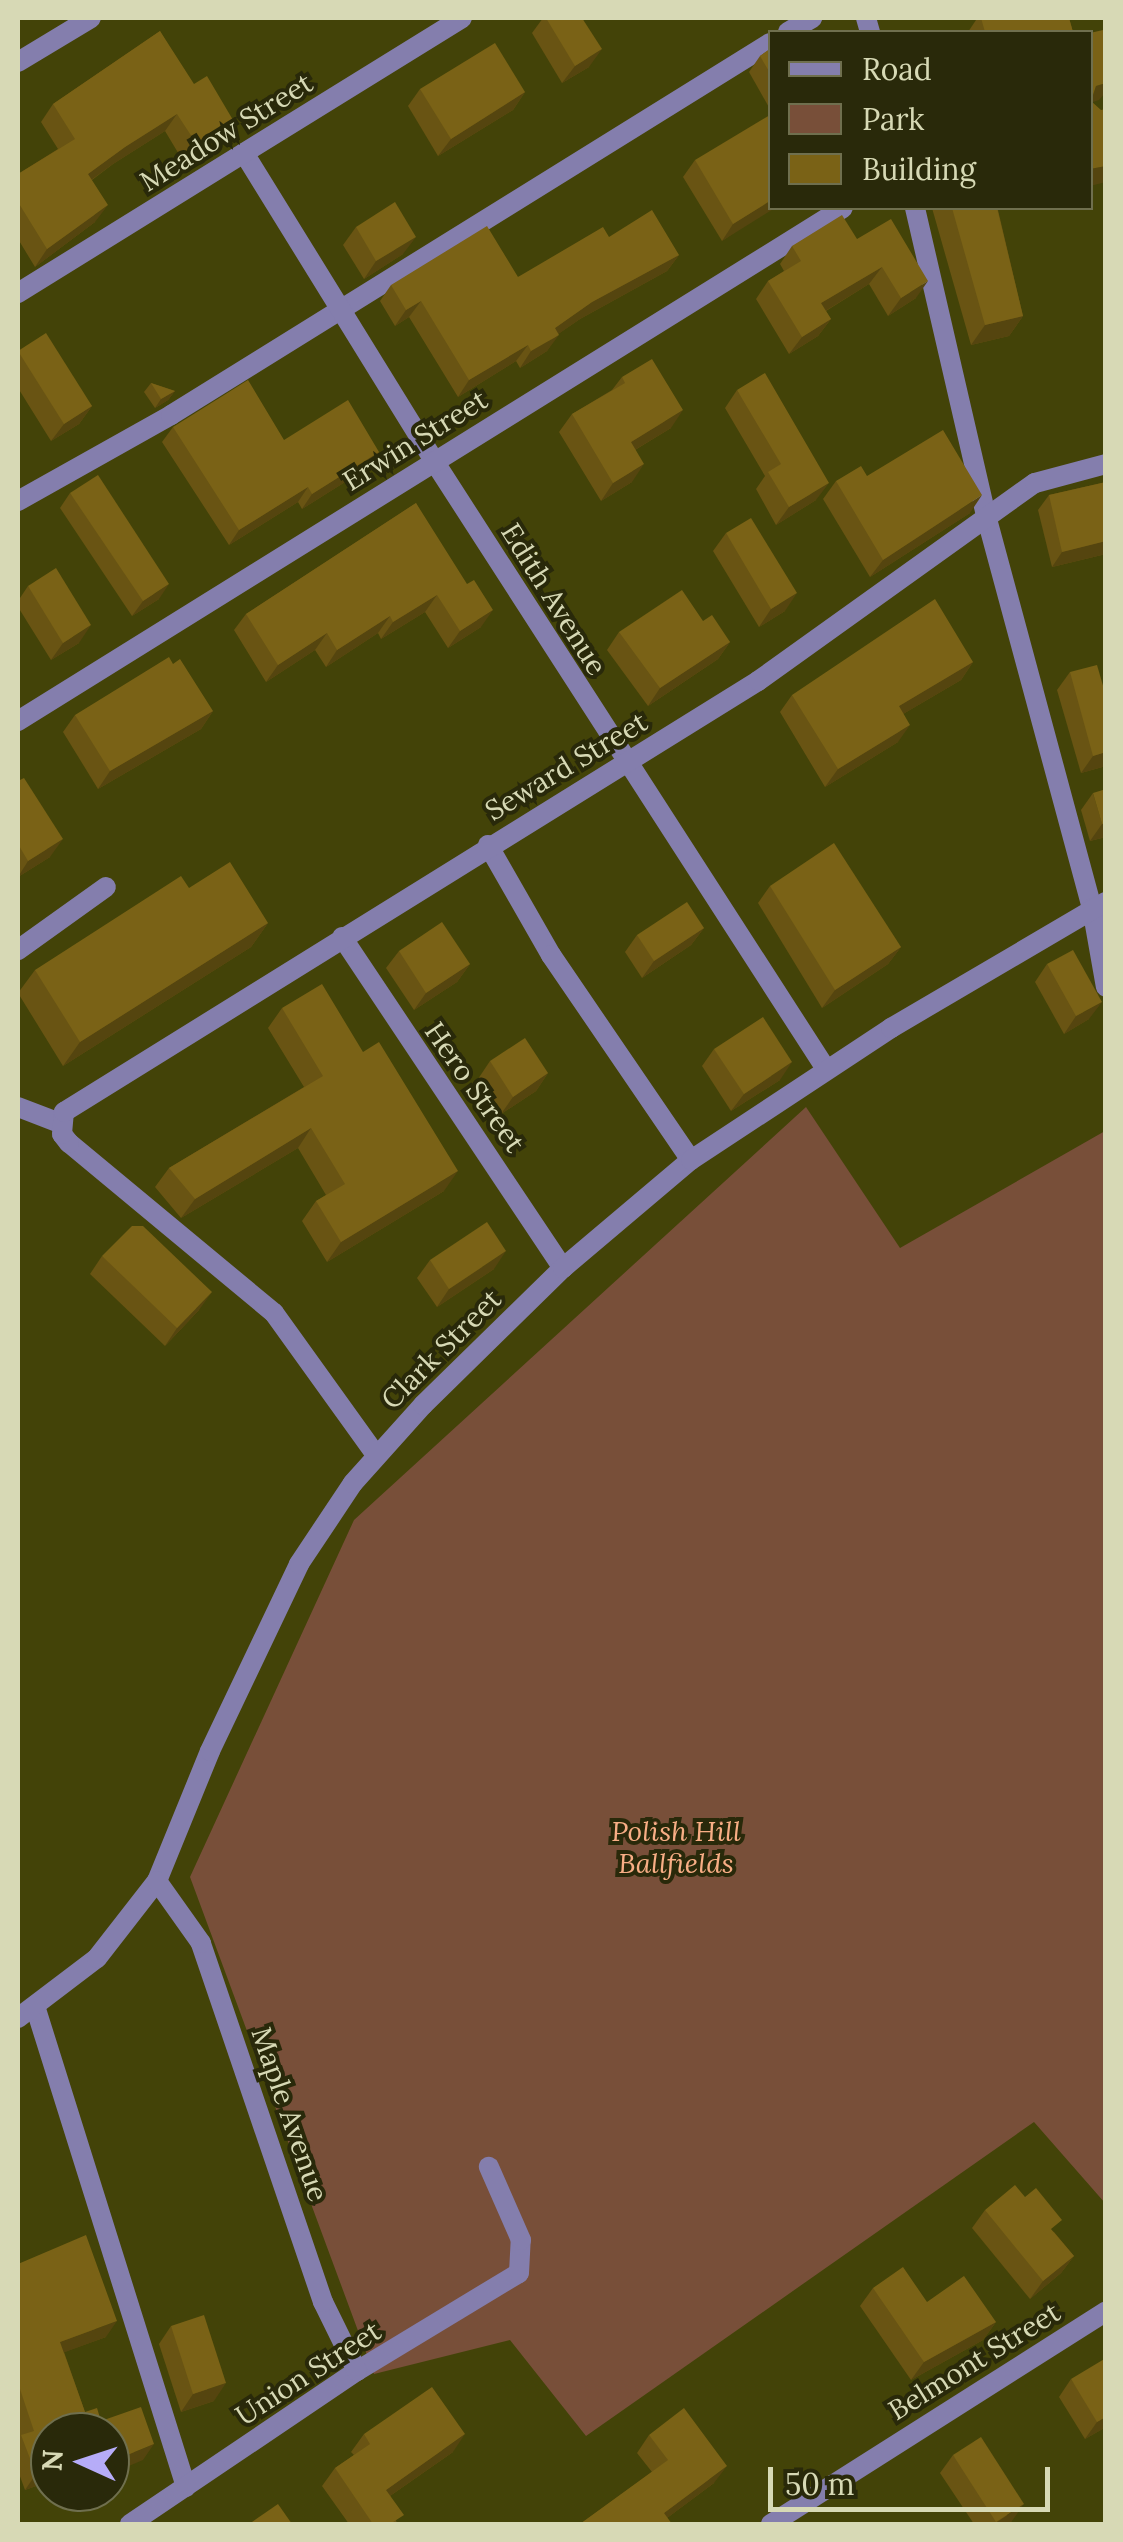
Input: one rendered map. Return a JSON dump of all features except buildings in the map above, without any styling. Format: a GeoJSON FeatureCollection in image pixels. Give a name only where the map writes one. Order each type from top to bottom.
{"type":"FeatureCollection","features":[{"type":"Feature","properties":{"kind":"street"},"geometry":{"type":"LineString","coordinates":[[18,62],[90,18]]}},
{"type":"Feature","properties":{"kind":"street","name":"Meadow Street"},"geometry":{"type":"LineString","coordinates":[[18,293],[462,18]]}},
{"type":"Feature","properties":{"kind":"street"},"geometry":{"type":"LineString","coordinates":[[18,501],[170,415],[768,44]]}},
{"type":"Feature","properties":{"kind":"street","name":"Edith Avenue"},"geometry":{"type":"LineString","coordinates":[[244,153],[434,462],[826,1069]]}},
{"type":"Feature","properties":{"kind":"street","name":"Erwin Street"},"geometry":{"type":"LineString","coordinates":[[18,721],[841,210]]}},
{"type":"Feature","properties":{"kind":"street"},"geometry":{"type":"LineString","coordinates":[[915,210],[987,519],[1099,905],[1106,987]]}},
{"type":"Feature","properties":{"kind":"street","name":"Seward Street"},"geometry":{"type":"LineString","coordinates":[[60,1124],[73,1103],[758,681],[1035,484],[1106,464]]}},
{"type":"Feature","properties":{"kind":"street"},"geometry":{"type":"LineString","coordinates":[[488,845],[551,955],[691,1160]]}},
{"type":"Feature","properties":{"kind":"street"},"geometry":{"type":"LineString","coordinates":[[18,950],[106,887]]}},
{"type":"Feature","properties":{"kind":"street","name":"Clark Street"},"geometry":{"type":"LineString","coordinates":[[26,2012],[96,1958],[157,1882],[264,1630],[330,1514],[376,1456],[563,1268],[691,1160],[826,1069],[1099,905]]}},
{"type":"Feature","properties":{"kind":"street","name":"Hero Street"},"geometry":{"type":"LineString","coordinates":[[342,937],[563,1268]]}},
{"type":"Feature","properties":{"kind":"street"},"geometry":{"type":"LineString","coordinates":[[18,1107],[60,1124],[69,1143],[108,1180],[274,1313],[376,1456]]}},
{"type":"Feature","properties":{"kind":"street","name":"Maple Avenue"},"geometry":{"type":"LineString","coordinates":[[157,1882],[201,1942],[323,2302],[357,2371]]}},
{"type":"Feature","properties":{"kind":"street"},"geometry":{"type":"LineString","coordinates":[[26,2012],[186,2487]]}},
{"type":"Feature","properties":{"kind":"street","name":"Union Street"},"geometry":{"type":"LineString","coordinates":[[130,2524],[357,2371],[519,2273],[521,2240],[489,2167]]}},
{"type":"Feature","properties":{"kind":"street","name":"Belmont Street"},"geometry":{"type":"LineString","coordinates":[[772,2524],[1106,2311]]}},
{"type":"Feature","properties":{"kind":"green space","name":"Polish Hill Ballfields"},"geometry":{"type":"Polygon","coordinates":[[[806,1107],[900,1248],[1105,1131],[1105,2203],[1034,2122],[586,2436],[510,2340],[374,2374],[190,1877],[354,1520],[806,1107]]]}}]}
